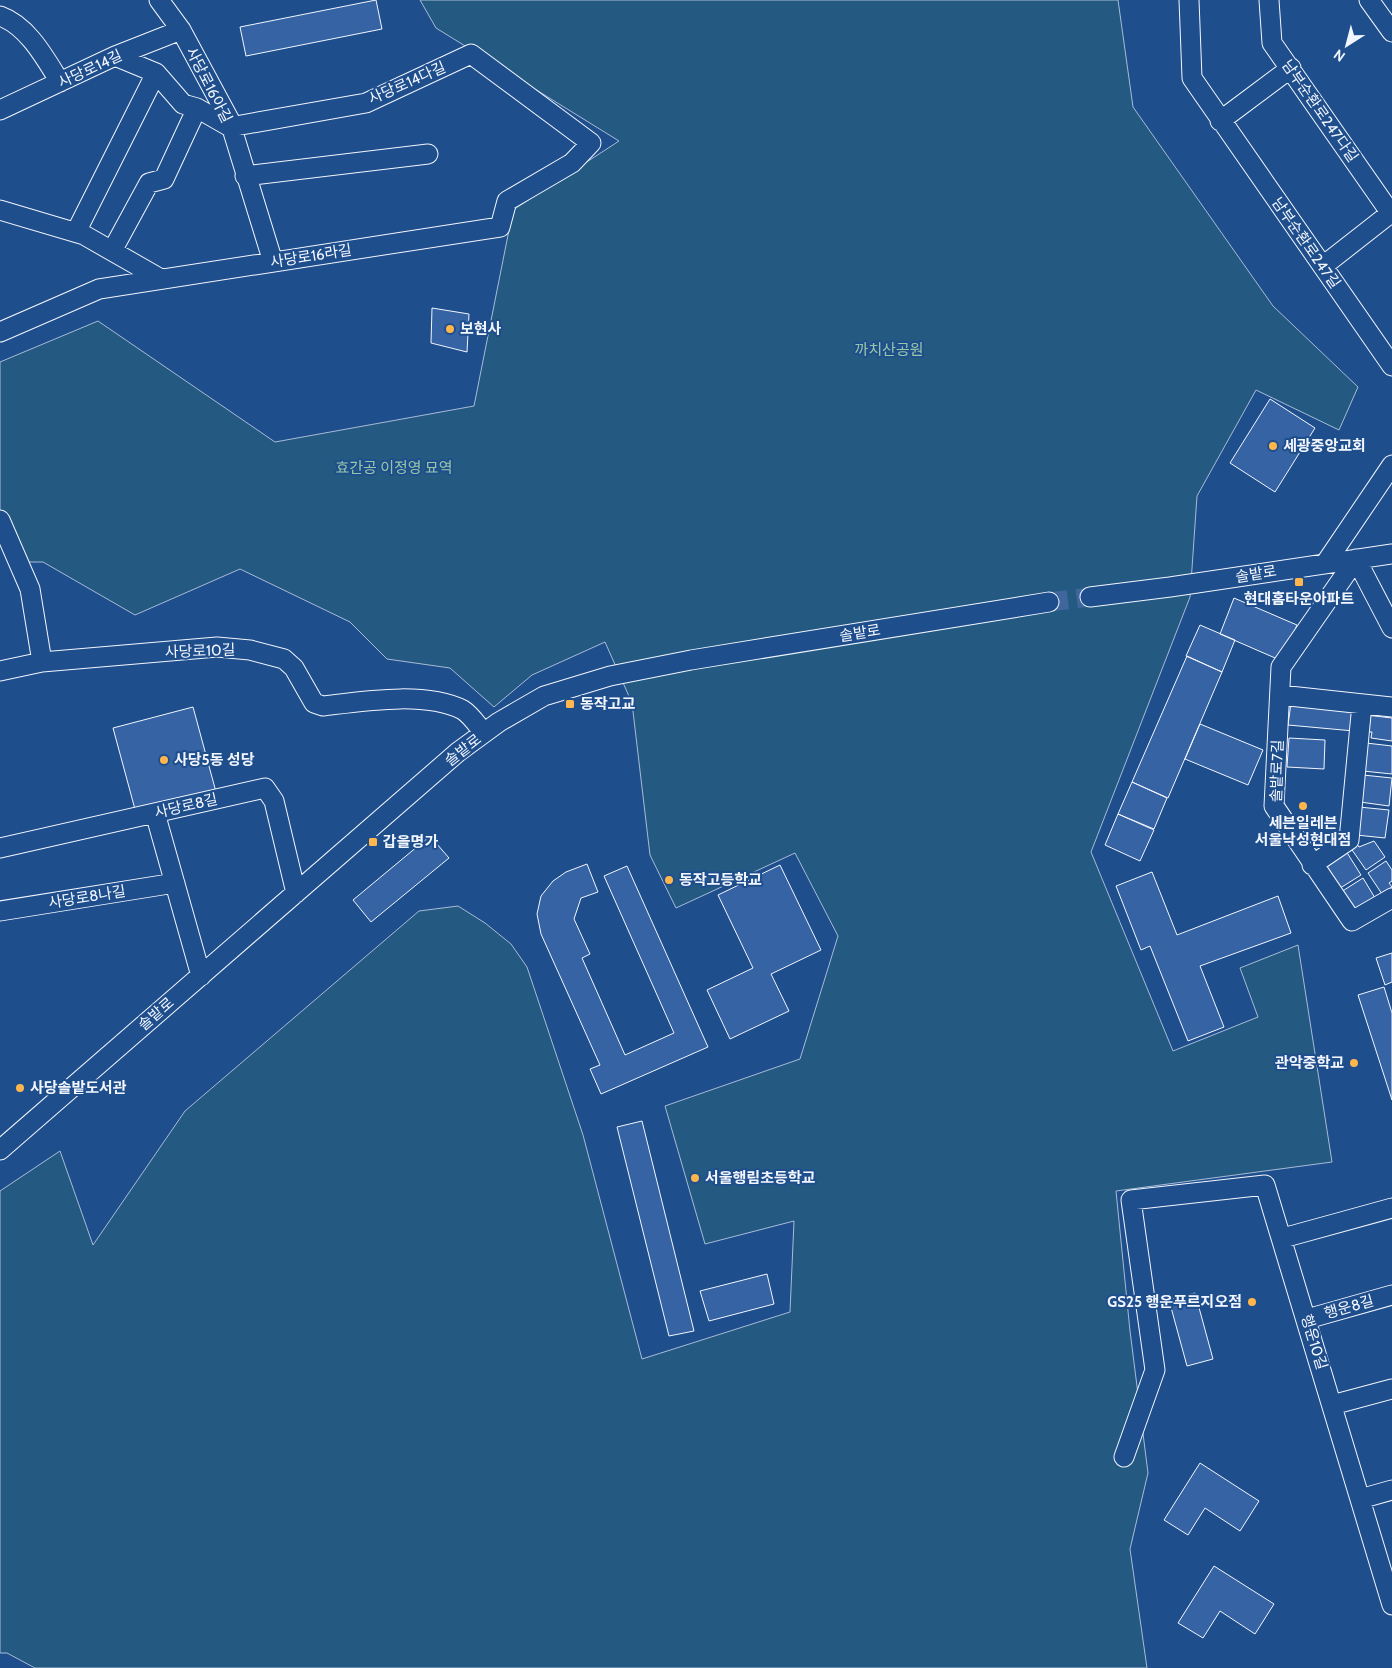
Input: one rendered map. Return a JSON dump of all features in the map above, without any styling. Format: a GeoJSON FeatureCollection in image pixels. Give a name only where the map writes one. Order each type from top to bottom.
{"type":"FeatureCollection","features":[{"type":"Feature","properties":{"kind":"street","name":"사당로16아길"},"geometry":{"type":"LineString","coordinates":[[159,0],[181,30],[229,120],[273,262]]}},
{"type":"Feature","properties":{"kind":"street","name":"남부순환로247길"},"geometry":{"type":"LineString","coordinates":[[1189,0],[1192,78],[1392,366]]}},
{"type":"Feature","properties":{"kind":"street","name":"남부순환로247다길"},"geometry":{"type":"LineString","coordinates":[[1269,0],[1272,43],[1391,213]]}},
{"type":"Feature","properties":{"kind":"street"},"geometry":{"type":"LineString","coordinates":[[1369,0],[1392,32]]}},
{"type":"Feature","properties":{"kind":"street"},"geometry":{"type":"LineString","coordinates":[[0,16],[11,20],[39,49],[60,82]]}},
{"type":"Feature","properties":{"kind":"street","name":"사당로14길"},"geometry":{"type":"LineString","coordinates":[[0,110],[115,56],[181,30]]}},
{"type":"Feature","properties":{"kind":"street","name":"사당로14다길"},"geometry":{"type":"LineString","coordinates":[[230,127],[366,103],[472,54],[591,143]]}},
{"type":"Feature","properties":{"kind":"street"},"geometry":{"type":"LineString","coordinates":[[115,56],[156,73],[183,104],[197,108],[230,127]]}},
{"type":"Feature","properties":{"kind":"street"},"geometry":{"type":"LineString","coordinates":[[1220,120],[1291,68]]}},
{"type":"Feature","properties":{"kind":"street"},"geometry":{"type":"LineString","coordinates":[[76,232],[156,73]]}},
{"type":"Feature","properties":{"kind":"street"},"geometry":{"type":"LineString","coordinates":[[112,251],[149,183],[164,179],[197,108]]}},
{"type":"Feature","properties":{"kind":"street","name":"사당로16라길"},"geometry":{"type":"LineString","coordinates":[[0,332],[99,289],[500,227],[507,200],[572,163],[591,143]]}},
{"type":"Feature","properties":{"kind":"street"},"geometry":{"type":"LineString","coordinates":[[245,176],[428,154]]}},
{"type":"Feature","properties":{"kind":"street"},"geometry":{"type":"LineString","coordinates":[[0,210],[76,232],[161,279]]}},
{"type":"Feature","properties":{"kind":"street"},"geometry":{"type":"LineString","coordinates":[[1323,266],[1391,213]]}},
{"type":"Feature","properties":{"kind":"street"},"geometry":{"type":"LineString","coordinates":[[1325,564],[1392,465]]}},
{"type":"Feature","properties":{"kind":"street"},"geometry":{"type":"LineString","coordinates":[[0,520],[30,589],[42,662]]}},
{"type":"Feature","properties":{"kind":"street","name":"솔밭로"},"geometry":{"type":"LineString","coordinates":[[1090,596],[1170,587],[1392,554]]}},
{"type":"Feature","properties":{"kind":"street"},"geometry":{"type":"LineString","coordinates":[[1356,559],[1392,628]]}},
{"type":"Feature","properties":{"kind":"street","name":"솔밭로7길"},"geometry":{"type":"LineString","coordinates":[[1356,559],[1281,667],[1274,806],[1312,866],[1352,921],[1392,898]]}},
{"type":"Feature","properties":{"kind":"street","name":"솔밭로"},"geometry":{"type":"LineString","coordinates":[[0,1150],[458,752],[484,733],[544,696],[610,676],[691,660],[1049,602]]}},
{"type":"Feature","properties":{"kind":"street","name":"사당로10길"},"geometry":{"type":"LineString","coordinates":[[0,671],[42,662],[217,647],[250,650],[284,659],[294,668],[314,703],[323,706],[384,698],[444,703],[465,711],[484,733]]}},
{"type":"Feature","properties":{"kind":"street"},"geometry":{"type":"LineString","coordinates":[[1280,695],[1392,707]]}},
{"type":"Feature","properties":{"kind":"street"},"geometry":{"type":"LineString","coordinates":[[1312,866],[1348,840],[1362,704]]}},
{"type":"Feature","properties":{"kind":"street","name":"사당로8길"},"geometry":{"type":"LineString","coordinates":[[0,848],[265,788],[274,801],[296,893]]}},
{"type":"Feature","properties":{"kind":"street"},"geometry":{"type":"LineString","coordinates":[[155,813],[201,976]]}},
{"type":"Feature","properties":{"kind":"street","name":"사당로8나길"},"geometry":{"type":"LineString","coordinates":[[0,910],[174,882]]}},
{"type":"Feature","properties":{"kind":"street","name":"행운10길"},"geometry":{"type":"LineString","coordinates":[[1124,1457],[1155,1370],[1131,1200],[1265,1185],[1283,1238],[1360,1499],[1390,1592]]}},
{"type":"Feature","properties":{"kind":"street"},"geometry":{"type":"LineString","coordinates":[[1283,1238],[1392,1208]]}},
{"type":"Feature","properties":{"kind":"street","name":"행운8길"},"geometry":{"type":"LineString","coordinates":[[1307,1319],[1392,1295]]}},
{"type":"Feature","properties":{"kind":"street"},"geometry":{"type":"LineString","coordinates":[[1332,1404],[1392,1389]]}},
{"type":"Feature","properties":{"kind":"street"},"geometry":{"type":"LineString","coordinates":[[1360,1499],[1392,1490]]}},
{"type":"Feature","properties":{"kind":"green space","name":"까치산공원"},"geometry":{"type":"Polygon","coordinates":[[[420,0],[1118,0],[1133,107],[1273,306],[1358,387],[1339,430],[1256,390],[1197,496],[1190,597],[1091,852],[1173,1051],[1258,1017],[1240,968],[1298,945],[1332,1162],[1116,1191],[1130,1331],[1148,1473],[1130,1549],[1147,1668],[35,1668],[7,1653],[0,1653],[0,1191],[60,1151],[93,1245],[185,1111],[419,911],[458,906],[485,923],[511,944],[527,967],[583,1135],[642,1359],[790,1312],[794,1221],[705,1244],[665,1106],[800,1059],[838,936],[795,853],[676,908],[650,855],[632,703],[605,642],[532,675],[494,707],[450,668],[387,659],[350,622],[240,569],[135,615],[43,562],[17,562],[0,525],[0,362],[98,321],[275,442],[474,406],[513,210],[619,141],[436,28],[420,0]]]}},
{"type":"Feature","properties":{"kind":"building"},"geometry":{"type":"Polygon","coordinates":[[[376,0],[382,29],[246,56],[240,27],[376,0]]]}},
{"type":"Feature","properties":{"kind":"building","name":"보현사"},"geometry":{"type":"Polygon","coordinates":[[[432,308],[469,314],[467,352],[431,343],[432,308]]]}},
{"type":"Feature","properties":{"kind":"building","name":"세광중앙교회"},"geometry":{"type":"Polygon","coordinates":[[[1270,399],[1315,428],[1275,492],[1230,463],[1270,399]]]}},
{"type":"Feature","properties":{"kind":"building"},"geometry":{"type":"Polygon","coordinates":[[[1234,598],[1297,625],[1282,661],[1220,634],[1234,598]]]}},
{"type":"Feature","properties":{"kind":"building"},"geometry":{"type":"Polygon","coordinates":[[[1200,625],[1235,640],[1222,672],[1186,656],[1200,625]]]}},
{"type":"Feature","properties":{"kind":"building"},"geometry":{"type":"Polygon","coordinates":[[[1187,656],[1222,672],[1168,798],[1132,782],[1187,656]]]}},
{"type":"Feature","properties":{"kind":"building"},"geometry":{"type":"Polygon","coordinates":[[[1291,703],[1356,709],[1354,731],[1288,725],[1291,703]]]}},
{"type":"Feature","properties":{"kind":"building","name":"사당5동 성당"},"geometry":{"type":"Polygon","coordinates":[[[193,707],[216,792],[136,813],[113,728],[193,707]]]}},
{"type":"Feature","properties":{"kind":"building"},"geometry":{"type":"Polygon","coordinates":[[[1366,715],[1392,718],[1392,741],[1371,738],[1372,732],[1364,732],[1366,715]]]}},
{"type":"Feature","properties":{"kind":"building"},"geometry":{"type":"Polygon","coordinates":[[[1200,724],[1263,750],[1248,785],[1185,759],[1200,724]]]}},
{"type":"Feature","properties":{"kind":"building"},"geometry":{"type":"Polygon","coordinates":[[[1289,738],[1325,740],[1324,769],[1287,767],[1289,738]]]}},
{"type":"Feature","properties":{"kind":"building"},"geometry":{"type":"Polygon","coordinates":[[[1366,743],[1392,746],[1392,774],[1363,771],[1366,743]]]}},
{"type":"Feature","properties":{"kind":"building"},"geometry":{"type":"Polygon","coordinates":[[[1363,775],[1392,778],[1389,806],[1360,802],[1363,775]]]}},
{"type":"Feature","properties":{"kind":"building"},"geometry":{"type":"Polygon","coordinates":[[[1132,782],[1167,798],[1154,829],[1118,814],[1132,782]]]}},
{"type":"Feature","properties":{"kind":"building"},"geometry":{"type":"Polygon","coordinates":[[[1359,807],[1389,810],[1385,838],[1356,835],[1359,807]]]}},
{"type":"Feature","properties":{"kind":"building"},"geometry":{"type":"Polygon","coordinates":[[[1118,814],[1154,830],[1140,861],[1105,845],[1118,814]]]}},
{"type":"Feature","properties":{"kind":"building"},"geometry":{"type":"Polygon","coordinates":[[[430,836],[449,858],[371,922],[353,900],[430,836]]]}},
{"type":"Feature","properties":{"kind":"building"},"geometry":{"type":"Polygon","coordinates":[[[1374,841],[1385,857],[1366,870],[1350,847],[1357,844],[1359,847],[1374,841]]]}},
{"type":"Feature","properties":{"kind":"building"},"geometry":{"type":"Polygon","coordinates":[[[1346,851],[1361,875],[1337,890],[1322,867],[1346,851]]]}},
{"type":"Feature","properties":{"kind":"building"},"geometry":{"type":"Polygon","coordinates":[[[1386,861],[1392,870],[1392,881],[1389,883],[1392,887],[1382,894],[1368,873],[1386,861]]]}},
{"type":"Feature","properties":{"kind":"building"},"geometry":{"type":"Polygon","coordinates":[[[587,864],[598,892],[581,898],[574,919],[590,954],[582,958],[625,1055],[674,1033],[604,876],[627,866],[708,1047],[601,1094],[590,1069],[600,1065],[541,934],[537,914],[541,896],[553,881],[566,872],[587,864]]]}},
{"type":"Feature","properties":{"kind":"building"},"geometry":{"type":"Polygon","coordinates":[[[780,865],[821,950],[771,974],[789,1011],[730,1039],[707,990],[753,968],[718,895],[780,865]]]}},
{"type":"Feature","properties":{"kind":"building"},"geometry":{"type":"Polygon","coordinates":[[[1152,872],[1177,935],[1278,896],[1291,933],[1200,966],[1224,1027],[1188,1041],[1150,946],[1141,950],[1116,886],[1152,872]]]}},
{"type":"Feature","properties":{"kind":"building"},"geometry":{"type":"Polygon","coordinates":[[[1363,878],[1375,898],[1353,912],[1341,892],[1363,878]]]}},
{"type":"Feature","properties":{"kind":"building"},"geometry":{"type":"Polygon","coordinates":[[[1392,953],[1392,982],[1385,985],[1376,958],[1392,953]]]}},
{"type":"Feature","properties":{"kind":"building"},"geometry":{"type":"Polygon","coordinates":[[[1384,987],[1392,1013],[1392,1100],[1358,995],[1384,987]]]}},
{"type":"Feature","properties":{"kind":"building"},"geometry":{"type":"Polygon","coordinates":[[[642,1121],[694,1331],[669,1336],[617,1127],[642,1121]]]}},
{"type":"Feature","properties":{"kind":"building"},"geometry":{"type":"Polygon","coordinates":[[[767,1274],[774,1304],[709,1321],[700,1291],[767,1274]]]}},
{"type":"Feature","properties":{"kind":"building"},"geometry":{"type":"Polygon","coordinates":[[[1195,1293],[1213,1359],[1187,1366],[1169,1300],[1195,1293]]]}},
{"type":"Feature","properties":{"kind":"building"},"geometry":{"type":"Polygon","coordinates":[[[1200,1463],[1259,1501],[1240,1531],[1205,1508],[1188,1535],[1164,1520],[1200,1463]]]}},
{"type":"Feature","properties":{"kind":"building"},"geometry":{"type":"Polygon","coordinates":[[[1214,1566],[1274,1604],[1255,1634],[1220,1611],[1203,1638],[1178,1623],[1214,1566]]]}},
{"type":"Feature","properties":{"kind":"tunnel"},"geometry":{"type":"LineString","coordinates":[[1049,602],[1090,597]]}},
{"type":"Feature","properties":{"kind":"place","name":"보현사"},"geometry":{"type":"Point","coordinates":[450,329]}},
{"type":"Feature","properties":{"kind":"place","name":"세광중앙교회"},"geometry":{"type":"Point","coordinates":[1273,446]}},
{"type":"Feature","properties":{"kind":"place","name":"현대홈타운아파트"},"geometry":{"type":"Point","coordinates":[1299,582]}},
{"type":"Feature","properties":{"kind":"place","name":"동작고교"},"geometry":{"type":"Point","coordinates":[570,704]}},
{"type":"Feature","properties":{"kind":"place","name":"사당5동 성당"},"geometry":{"type":"Point","coordinates":[164,760]}},
{"type":"Feature","properties":{"kind":"place","name":"세븐일레븐 서울낙성현대점"},"geometry":{"type":"Point","coordinates":[1303,806]}},
{"type":"Feature","properties":{"kind":"place","name":"갑을명가"},"geometry":{"type":"Point","coordinates":[373,842]}},
{"type":"Feature","properties":{"kind":"place","name":"동작고등학교"},"geometry":{"type":"Point","coordinates":[669,880]}},
{"type":"Feature","properties":{"kind":"place","name":"관악중학교"},"geometry":{"type":"Point","coordinates":[1354,1063]}},
{"type":"Feature","properties":{"kind":"place","name":"사당솔밭도서관"},"geometry":{"type":"Point","coordinates":[20,1088]}},
{"type":"Feature","properties":{"kind":"place","name":"서울행림초등학교"},"geometry":{"type":"Point","coordinates":[695,1178]}},
{"type":"Feature","properties":{"kind":"place","name":"GS25 행운푸르지오점"},"geometry":{"type":"Point","coordinates":[1252,1302]}},
{"type":"Feature","properties":{"kind":"park label","name":"효간공 이정영 묘역"},"geometry":{"type":"Point","coordinates":[394,468]}}]}
